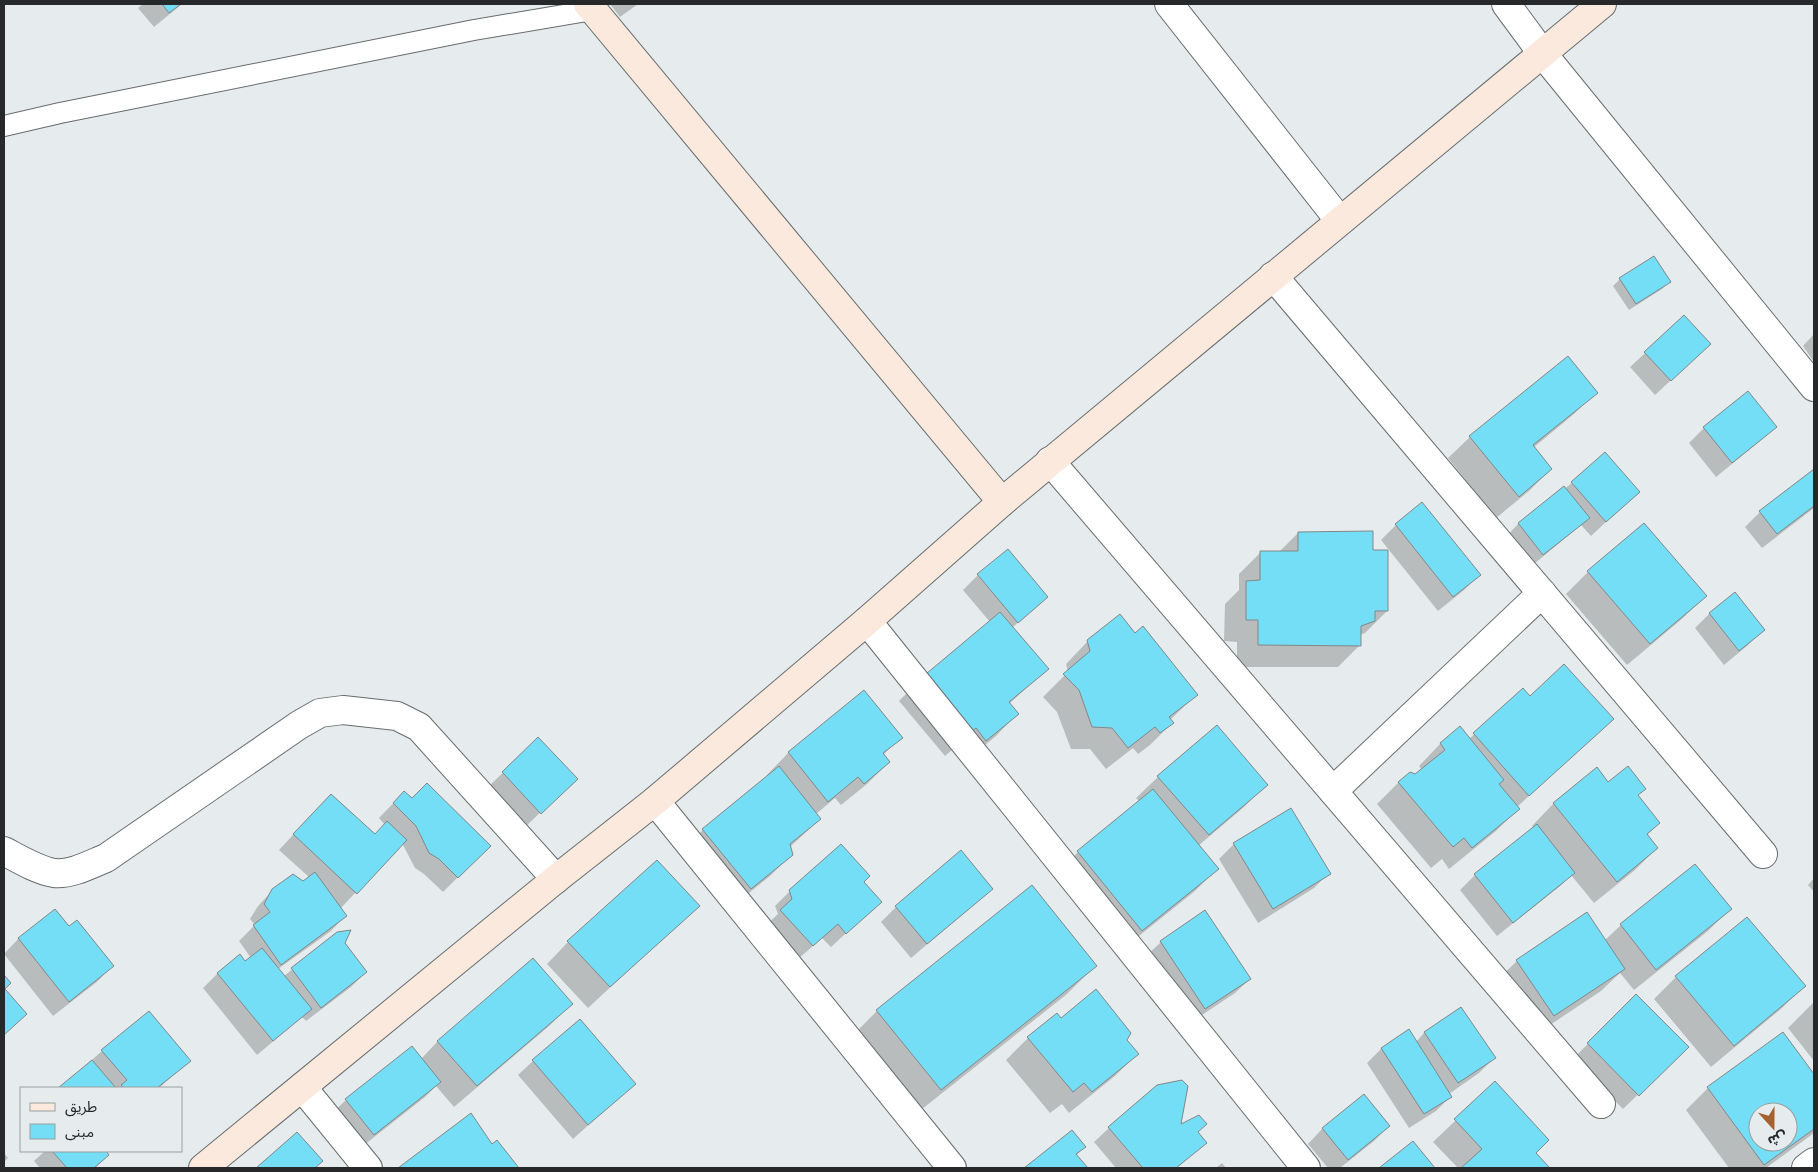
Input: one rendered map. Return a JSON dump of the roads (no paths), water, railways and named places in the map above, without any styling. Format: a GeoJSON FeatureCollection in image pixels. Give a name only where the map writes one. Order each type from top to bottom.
{"type":"FeatureCollection","features":[{"type":"Feature","properties":{"kind":"street"},"geometry":{"type":"LineString","coordinates":[[1169,4],[1340,221]]}},
{"type":"Feature","properties":{"kind":"street"},"geometry":{"type":"LineString","coordinates":[[1506,4],[1542,53],[1814,387]]}},
{"type":"Feature","properties":{"kind":"street"},"geometry":{"type":"LineString","coordinates":[[203,1168],[556,879],[655,801],[867,621],[1050,461],[1602,4]]}},
{"type":"Feature","properties":{"kind":"street"},"geometry":{"type":"LineString","coordinates":[[591,7],[1002,502]]}},
{"type":"Feature","properties":{"kind":"street"},"geometry":{"type":"LineString","coordinates":[[1273,276],[1763,854]]}},
{"type":"Feature","properties":{"kind":"street"},"geometry":{"type":"LineString","coordinates":[[1050,461],[1601,1104]]}},
{"type":"Feature","properties":{"kind":"street"},"geometry":{"type":"LineString","coordinates":[[1333,791],[1542,593]]}},
{"type":"Feature","properties":{"kind":"street"},"geometry":{"type":"LineString","coordinates":[[867,621],[1306,1168]]}},
{"type":"Feature","properties":{"kind":"street"},"geometry":{"type":"LineString","coordinates":[[4,851],[37,867],[55,873],[74,870],[106,858],[299,725],[320,713],[343,710],[396,716],[419,727],[556,879]]}},
{"type":"Feature","properties":{"kind":"street"},"geometry":{"type":"LineString","coordinates":[[655,801],[952,1168]]}},
{"type":"Feature","properties":{"kind":"street"},"geometry":{"type":"LineString","coordinates":[[302,1087],[368,1168]]}},
{"type":"Feature","properties":{"kind":"street"},"geometry":{"type":"LineString","coordinates":[[1806,1168],[1814,1162]]}},
{"type":"Feature","properties":{"kind":"lane"},"geometry":{"type":"LineString","coordinates":[[4,126],[60,113],[591,7]]}}]}
